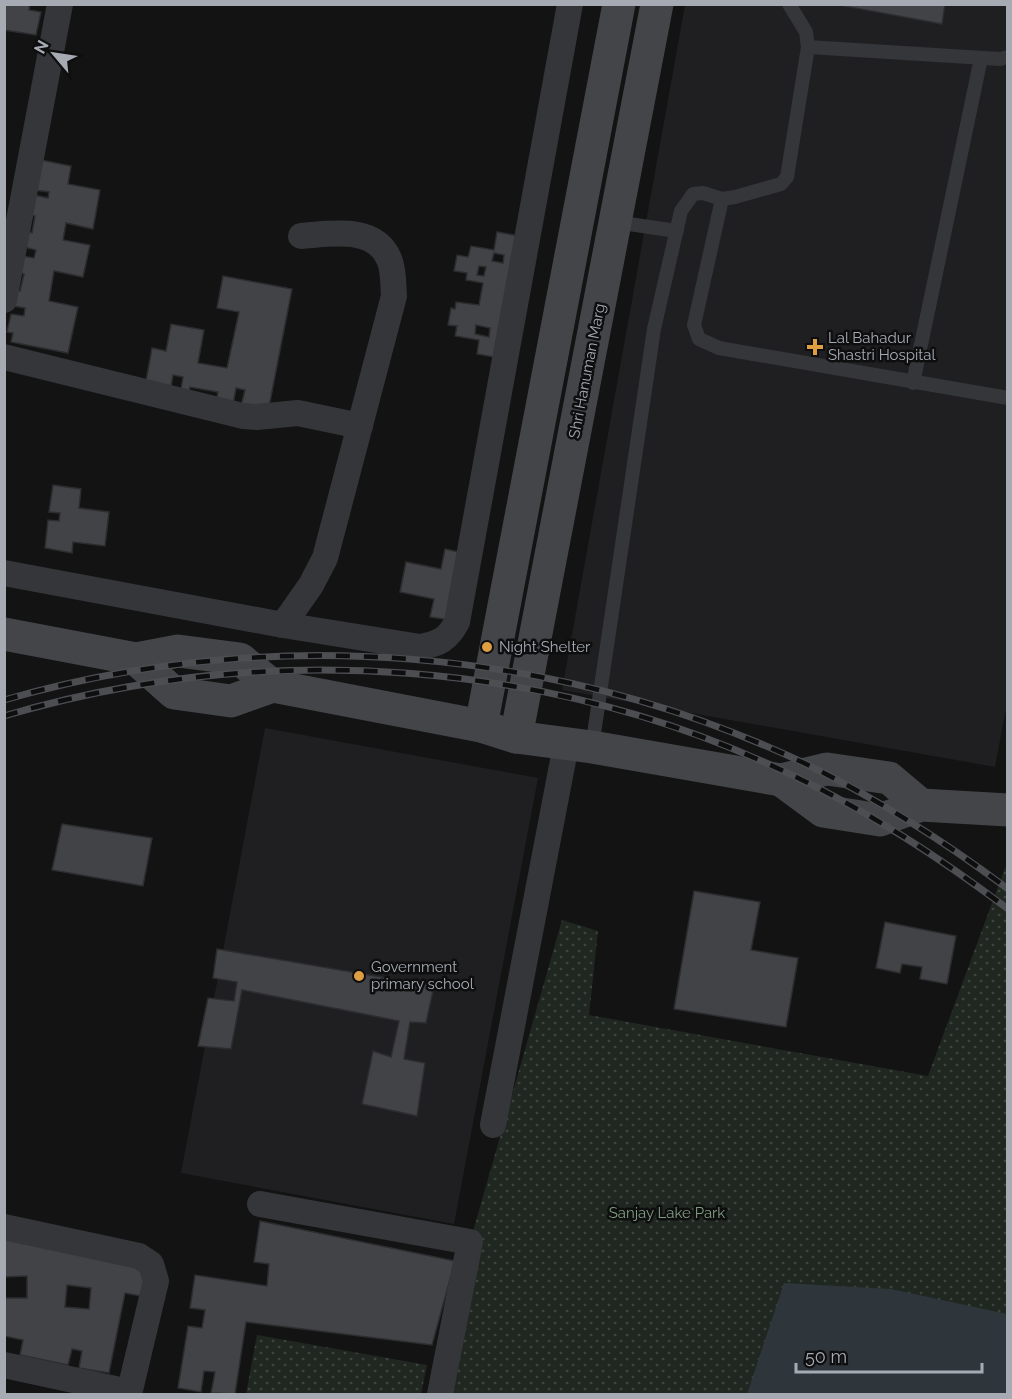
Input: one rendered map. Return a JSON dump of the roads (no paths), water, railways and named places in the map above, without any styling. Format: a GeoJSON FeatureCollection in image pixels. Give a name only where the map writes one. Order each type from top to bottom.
{"type":"FeatureCollection","features":[{"type":"Feature","properties":{"kind":"street"},"geometry":{"type":"LineString","coordinates":[[4,300],[9,252],[60,4]]}},
{"type":"Feature","properties":{"kind":"street"},"geometry":{"type":"LineString","coordinates":[[4,573],[284,625],[420,647],[440,643],[447,636],[457,622],[570,4]]}},
{"type":"Feature","properties":{"kind":"street"},"geometry":{"type":"LineString","coordinates":[[481,726],[619,4]]}},
{"type":"Feature","properties":{"kind":"street","name":"Shri Hanuman Marg"},"geometry":{"type":"LineString","coordinates":[[516,737],[657,4]]}},
{"type":"Feature","properties":{"kind":"street"},"geometry":{"type":"LineString","coordinates":[[284,625],[311,585],[325,558],[394,296],[393,274],[389,258],[381,246],[365,237],[342,232],[301,236]]}},
{"type":"Feature","properties":{"kind":"street"},"geometry":{"type":"LineString","coordinates":[[4,357],[243,416],[298,413],[360,426]]}},
{"type":"Feature","properties":{"kind":"street"},"geometry":{"type":"LineString","coordinates":[[4,634],[136,659],[178,651],[240,659],[273,686],[481,726],[516,737],[781,780],[827,769],[889,778],[921,804]]}},
{"type":"Feature","properties":{"kind":"street"},"geometry":{"type":"LineString","coordinates":[[136,659],[174,693],[231,701],[273,686]]}},
{"type":"Feature","properties":{"kind":"street"},"geometry":{"type":"LineString","coordinates":[[493,1125],[579,746]]}},
{"type":"Feature","properties":{"kind":"street"},"geometry":{"type":"LineString","coordinates":[[781,780],[823,811],[880,820],[921,804],[1008,810]]}},
{"type":"Feature","properties":{"kind":"street"},"geometry":{"type":"LineString","coordinates":[[260,1204],[470,1242],[440,1395]]}},
{"type":"Feature","properties":{"kind":"street"},"geometry":{"type":"LineString","coordinates":[[4,1227],[139,1256],[151,1264],[156,1281],[129,1393],[4,1365]]}},
{"type":"Feature","properties":{"kind":"lane"},"geometry":{"type":"LineString","coordinates":[[579,746],[654,329],[681,211],[693,194],[703,193],[722,198],[781,184],[787,177],[808,46],[806,32],[789,4]]}},
{"type":"Feature","properties":{"kind":"lane"},"geometry":{"type":"LineString","coordinates":[[808,46],[981,58],[1008,57]]}},
{"type":"Feature","properties":{"kind":"lane"},"geometry":{"type":"LineString","coordinates":[[914,383],[981,58]]}},
{"type":"Feature","properties":{"kind":"lane"},"geometry":{"type":"LineString","coordinates":[[722,198],[694,325],[699,339],[719,348],[1008,398]]}},
{"type":"Feature","properties":{"kind":"lane"},"geometry":{"type":"LineString","coordinates":[[615,222],[677,231]]}},
{"type":"Feature","properties":{"kind":"railway"},"geometry":{"type":"LineString","coordinates":[[4,700],[104,676],[206,661],[308,656],[410,659],[511,672],[611,693],[709,724],[804,763],[909,821],[1008,889]]}},
{"type":"Feature","properties":{"kind":"railway"},"geometry":{"type":"LineString","coordinates":[[4,716],[103,692],[204,676],[306,670],[408,673],[509,686],[609,707],[706,738],[800,779],[854,807],[907,839],[1008,909]]}},
{"type":"Feature","properties":{"kind":"place","name":"Lal Bahadur Shastri Hospital"},"geometry":{"type":"Point","coordinates":[815,347]}},
{"type":"Feature","properties":{"kind":"place","name":"Night Shelter"},"geometry":{"type":"Point","coordinates":[487,647]}},
{"type":"Feature","properties":{"kind":"place","name":"Government primary school"},"geometry":{"type":"Point","coordinates":[359,976]}},
{"type":"Feature","properties":{"kind":"park label","name":"Sanjay Lake Park"},"geometry":{"type":"Point","coordinates":[667,1213]}}]}
